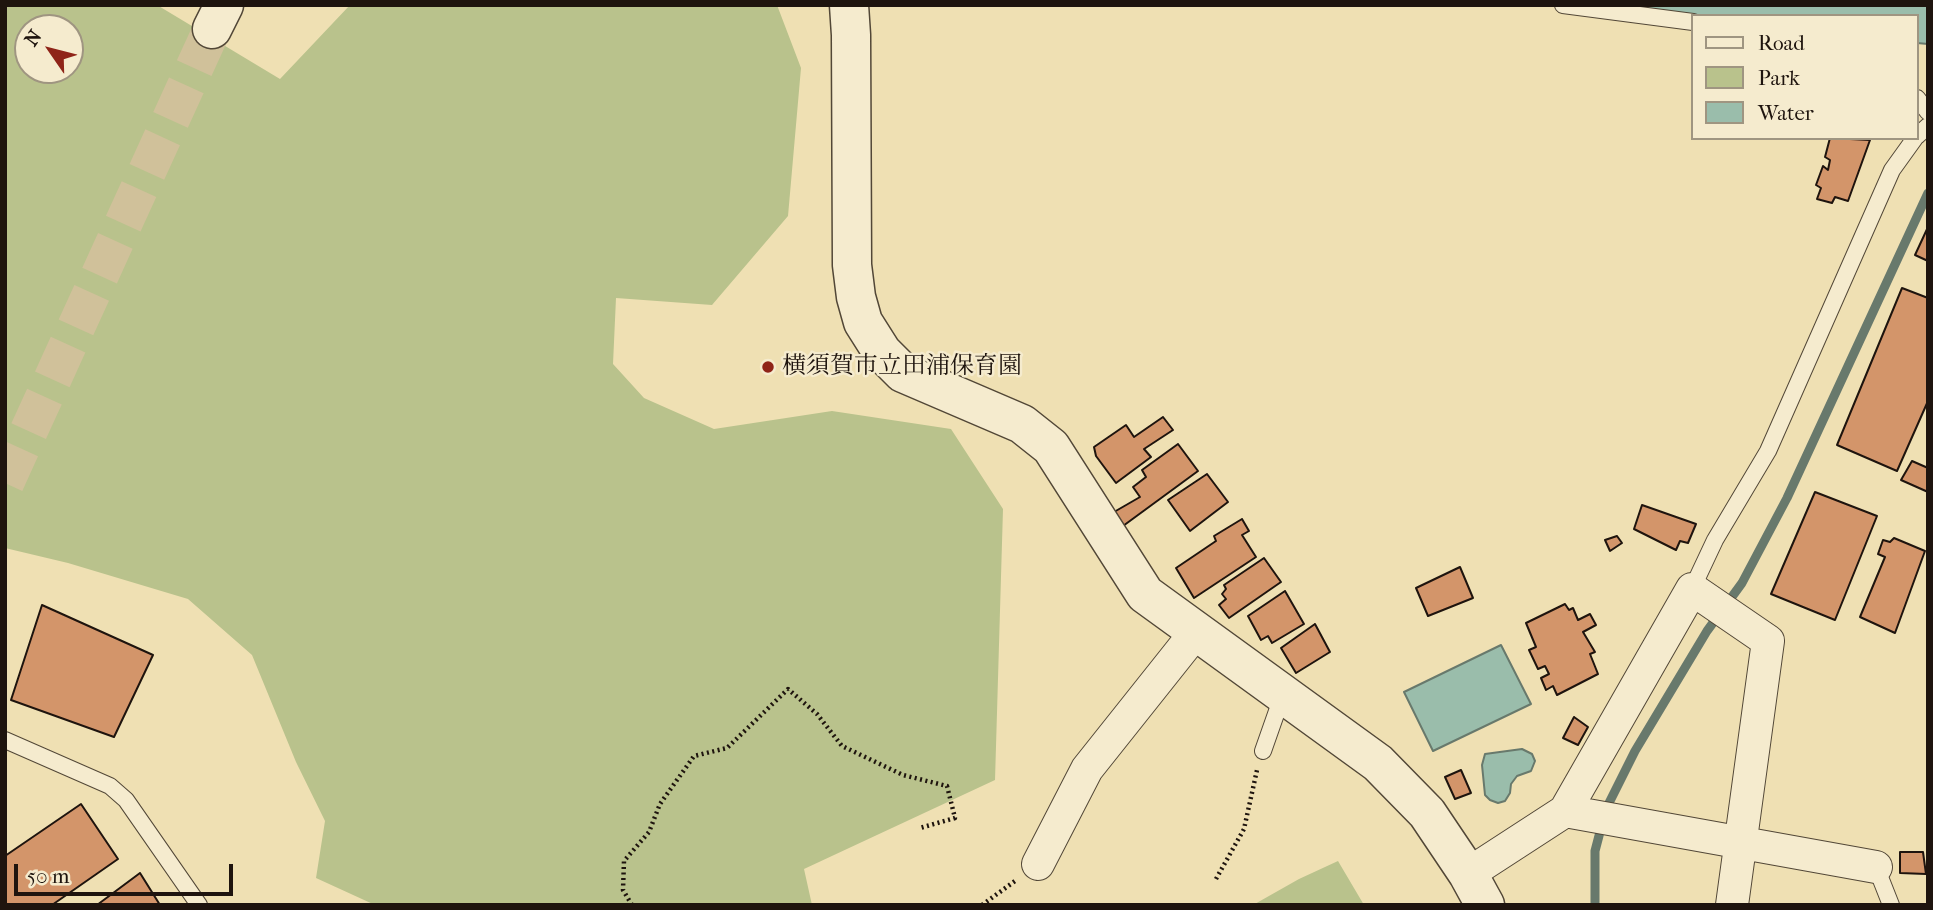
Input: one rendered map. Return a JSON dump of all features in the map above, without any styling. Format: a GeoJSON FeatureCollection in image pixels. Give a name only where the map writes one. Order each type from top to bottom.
{"type":"FeatureCollection","features":[{"type":"Feature","properties":{"kind":"street"},"geometry":{"type":"LineString","coordinates":[[849,5],[852,265],[863,323],[882,352],[903,373],[1022,424],[1051,447],[1145,594],[1378,762],[1427,813],[1477,889],[1565,811],[1692,589],[1768,641],[1732,905]]}},
{"type":"Feature","properties":{"kind":"street"},"geometry":{"type":"LineString","coordinates":[[1038,864],[1087,769],[1196,632]]}},
{"type":"Feature","properties":{"kind":"street"},"geometry":{"type":"LineString","coordinates":[[1565,811],[1876,867]]}},
{"type":"Feature","properties":{"kind":"lane"},"geometry":{"type":"LineString","coordinates":[[1563,5],[1692,22]]}},
{"type":"Feature","properties":{"kind":"lane"},"geometry":{"type":"LineString","coordinates":[[1692,589],[1715,540],[1768,451],[1892,170],[1914,140]]}},
{"type":"Feature","properties":{"kind":"lane"},"geometry":{"type":"LineString","coordinates":[[1263,751],[1283,694]]}},
{"type":"Feature","properties":{"kind":"lane"},"geometry":{"type":"LineString","coordinates":[[5,740],[110,786],[126,800],[199,905]]}},
{"type":"Feature","properties":{"kind":"lane"},"geometry":{"type":"LineString","coordinates":[[1876,867],[1891,905]]}},
{"type":"Feature","properties":{"kind":"path"},"geometry":{"type":"LineString","coordinates":[[632,905],[623,890],[624,861],[649,832],[660,804],[694,755],[727,748],[788,689],[817,714],[842,746],[904,775],[947,786],[955,818],[920,828]]}},
{"type":"Feature","properties":{"kind":"path"},"geometry":{"type":"LineString","coordinates":[[1216,880],[1244,829],[1263,751]]}},
{"type":"Feature","properties":{"kind":"path"},"geometry":{"type":"LineString","coordinates":[[982,905],[1038,864]]}},
{"type":"Feature","properties":{"kind":"green space"},"geometry":{"type":"Polygon","coordinates":[[[5,5],[157,5],[280,79],[350,5],[777,5],[801,68],[788,216],[712,305],[616,298],[613,364],[644,398],[714,429],[832,411],[951,429],[1003,509],[995,780],[804,869],[812,905],[375,905],[316,878],[325,821],[296,762],[252,655],[188,599],[68,563],[5,548],[5,5]]]}},
{"type":"Feature","properties":{"kind":"green space"},"geometry":{"type":"Polygon","coordinates":[[[1338,861],[1364,905],[1253,905],[1299,879],[1338,861]]]}},
{"type":"Feature","properties":{"kind":"water"},"geometry":{"type":"Polygon","coordinates":[[[1617,5],[1928,5],[1928,44],[1919,43],[1919,14],[1692,14],[1617,5]]]}},
{"type":"Feature","properties":{"kind":"water"},"geometry":{"type":"Polygon","coordinates":[[[1501,645],[1531,704],[1433,751],[1404,692],[1501,645]]]}},
{"type":"Feature","properties":{"kind":"water"},"geometry":{"type":"Polygon","coordinates":[[[1522,749],[1532,754],[1535,761],[1531,771],[1517,776],[1505,801],[1498,803],[1490,800],[1485,795],[1482,765],[1485,754],[1522,749]]]}},
{"type":"Feature","properties":{"kind":"building"},"geometry":{"type":"Polygon","coordinates":[[[1829,140],[1870,140],[1848,201],[1835,197],[1832,203],[1817,199],[1821,188],[1816,185],[1823,166],[1828,170],[1830,160],[1825,157],[1829,140]]]}},
{"type":"Feature","properties":{"kind":"building"},"geometry":{"type":"Polygon","coordinates":[[[1928,227],[1928,261],[1915,255],[1928,227]]]}},
{"type":"Feature","properties":{"kind":"building"},"geometry":{"type":"Polygon","coordinates":[[[1902,288],[1928,298],[1928,401],[1897,471],[1837,445],[1902,288]]]}},
{"type":"Feature","properties":{"kind":"building"},"geometry":{"type":"Polygon","coordinates":[[[1163,417],[1173,430],[1144,449],[1151,457],[1116,483],[1096,456],[1094,447],[1126,425],[1134,437],[1163,417]]]}},
{"type":"Feature","properties":{"kind":"building"},"geometry":{"type":"Polygon","coordinates":[[[1178,444],[1198,471],[1123,526],[1114,512],[1140,497],[1133,487],[1146,477],[1142,470],[1178,444]]]}},
{"type":"Feature","properties":{"kind":"building"},"geometry":{"type":"Polygon","coordinates":[[[1912,461],[1928,468],[1928,492],[1901,480],[1912,461]]]}},
{"type":"Feature","properties":{"kind":"building"},"geometry":{"type":"Polygon","coordinates":[[[1207,474],[1228,502],[1190,531],[1168,500],[1207,474]]]}},
{"type":"Feature","properties":{"kind":"building"},"geometry":{"type":"Polygon","coordinates":[[[1815,492],[1877,516],[1835,620],[1771,594],[1815,492]]]}},
{"type":"Feature","properties":{"kind":"building"},"geometry":{"type":"Polygon","coordinates":[[[1642,505],[1696,524],[1688,543],[1680,541],[1676,550],[1634,529],[1642,505]]]}},
{"type":"Feature","properties":{"kind":"building"},"geometry":{"type":"Polygon","coordinates":[[[1242,519],[1249,531],[1242,535],[1256,557],[1194,598],[1176,568],[1216,541],[1214,536],[1242,519]]]}},
{"type":"Feature","properties":{"kind":"building"},"geometry":{"type":"Polygon","coordinates":[[[1617,536],[1622,543],[1610,551],[1605,540],[1617,536]]]}},
{"type":"Feature","properties":{"kind":"building"},"geometry":{"type":"Polygon","coordinates":[[[1894,538],[1925,551],[1895,633],[1860,617],[1885,557],[1878,554],[1883,540],[1890,542],[1894,538]]]}},
{"type":"Feature","properties":{"kind":"building"},"geometry":{"type":"Polygon","coordinates":[[[1264,558],[1281,582],[1229,618],[1219,605],[1226,599],[1222,594],[1226,589],[1224,585],[1264,558]]]}},
{"type":"Feature","properties":{"kind":"building"},"geometry":{"type":"Polygon","coordinates":[[[1460,567],[1473,598],[1428,616],[1416,588],[1460,567]]]}},
{"type":"Feature","properties":{"kind":"building"},"geometry":{"type":"Polygon","coordinates":[[[1285,591],[1304,624],[1272,643],[1268,636],[1261,640],[1248,616],[1285,591]]]}},
{"type":"Feature","properties":{"kind":"building"},"geometry":{"type":"Polygon","coordinates":[[[1565,604],[1569,610],[1573,608],[1578,620],[1590,614],[1596,625],[1583,632],[1595,652],[1590,654],[1598,674],[1557,695],[1553,686],[1546,690],[1541,678],[1549,674],[1545,666],[1538,669],[1529,650],[1536,647],[1526,623],[1565,604]]]}},
{"type":"Feature","properties":{"kind":"building"},"geometry":{"type":"Polygon","coordinates":[[[42,605],[153,655],[114,737],[11,700],[42,605]]]}},
{"type":"Feature","properties":{"kind":"building"},"geometry":{"type":"Polygon","coordinates":[[[1315,624],[1330,652],[1296,673],[1281,648],[1315,624]]]}},
{"type":"Feature","properties":{"kind":"building"},"geometry":{"type":"Polygon","coordinates":[[[1574,717],[1588,727],[1578,745],[1563,738],[1574,717]]]}},
{"type":"Feature","properties":{"kind":"building"},"geometry":{"type":"Polygon","coordinates":[[[1461,770],[1471,793],[1455,799],[1445,777],[1461,770]]]}},
{"type":"Feature","properties":{"kind":"building"},"geometry":{"type":"Polygon","coordinates":[[[81,804],[118,859],[52,905],[5,905],[5,856],[81,804]]]}},
{"type":"Feature","properties":{"kind":"building"},"geometry":{"type":"Polygon","coordinates":[[[1900,852],[1923,852],[1926,874],[1900,873],[1900,852]]]}},
{"type":"Feature","properties":{"kind":"building"},"geometry":{"type":"Polygon","coordinates":[[[140,873],[160,905],[97,905],[140,873]]]}},
{"type":"Feature","properties":{"kind":"waterway"},"geometry":{"type":"LineString","coordinates":[[1595,905],[1595,851],[1606,809],[1635,751],[1707,631],[1742,583],[1787,498],[1928,193]]}},
{"type":"Feature","properties":{"kind":"tunnel"},"geometry":{"type":"LineString","coordinates":[[5,483],[212,29]]}},
{"type":"Feature","properties":{"kind":"place","name":"横須賀市立田浦保育園"},"geometry":{"type":"Point","coordinates":[768,367]}}]}
